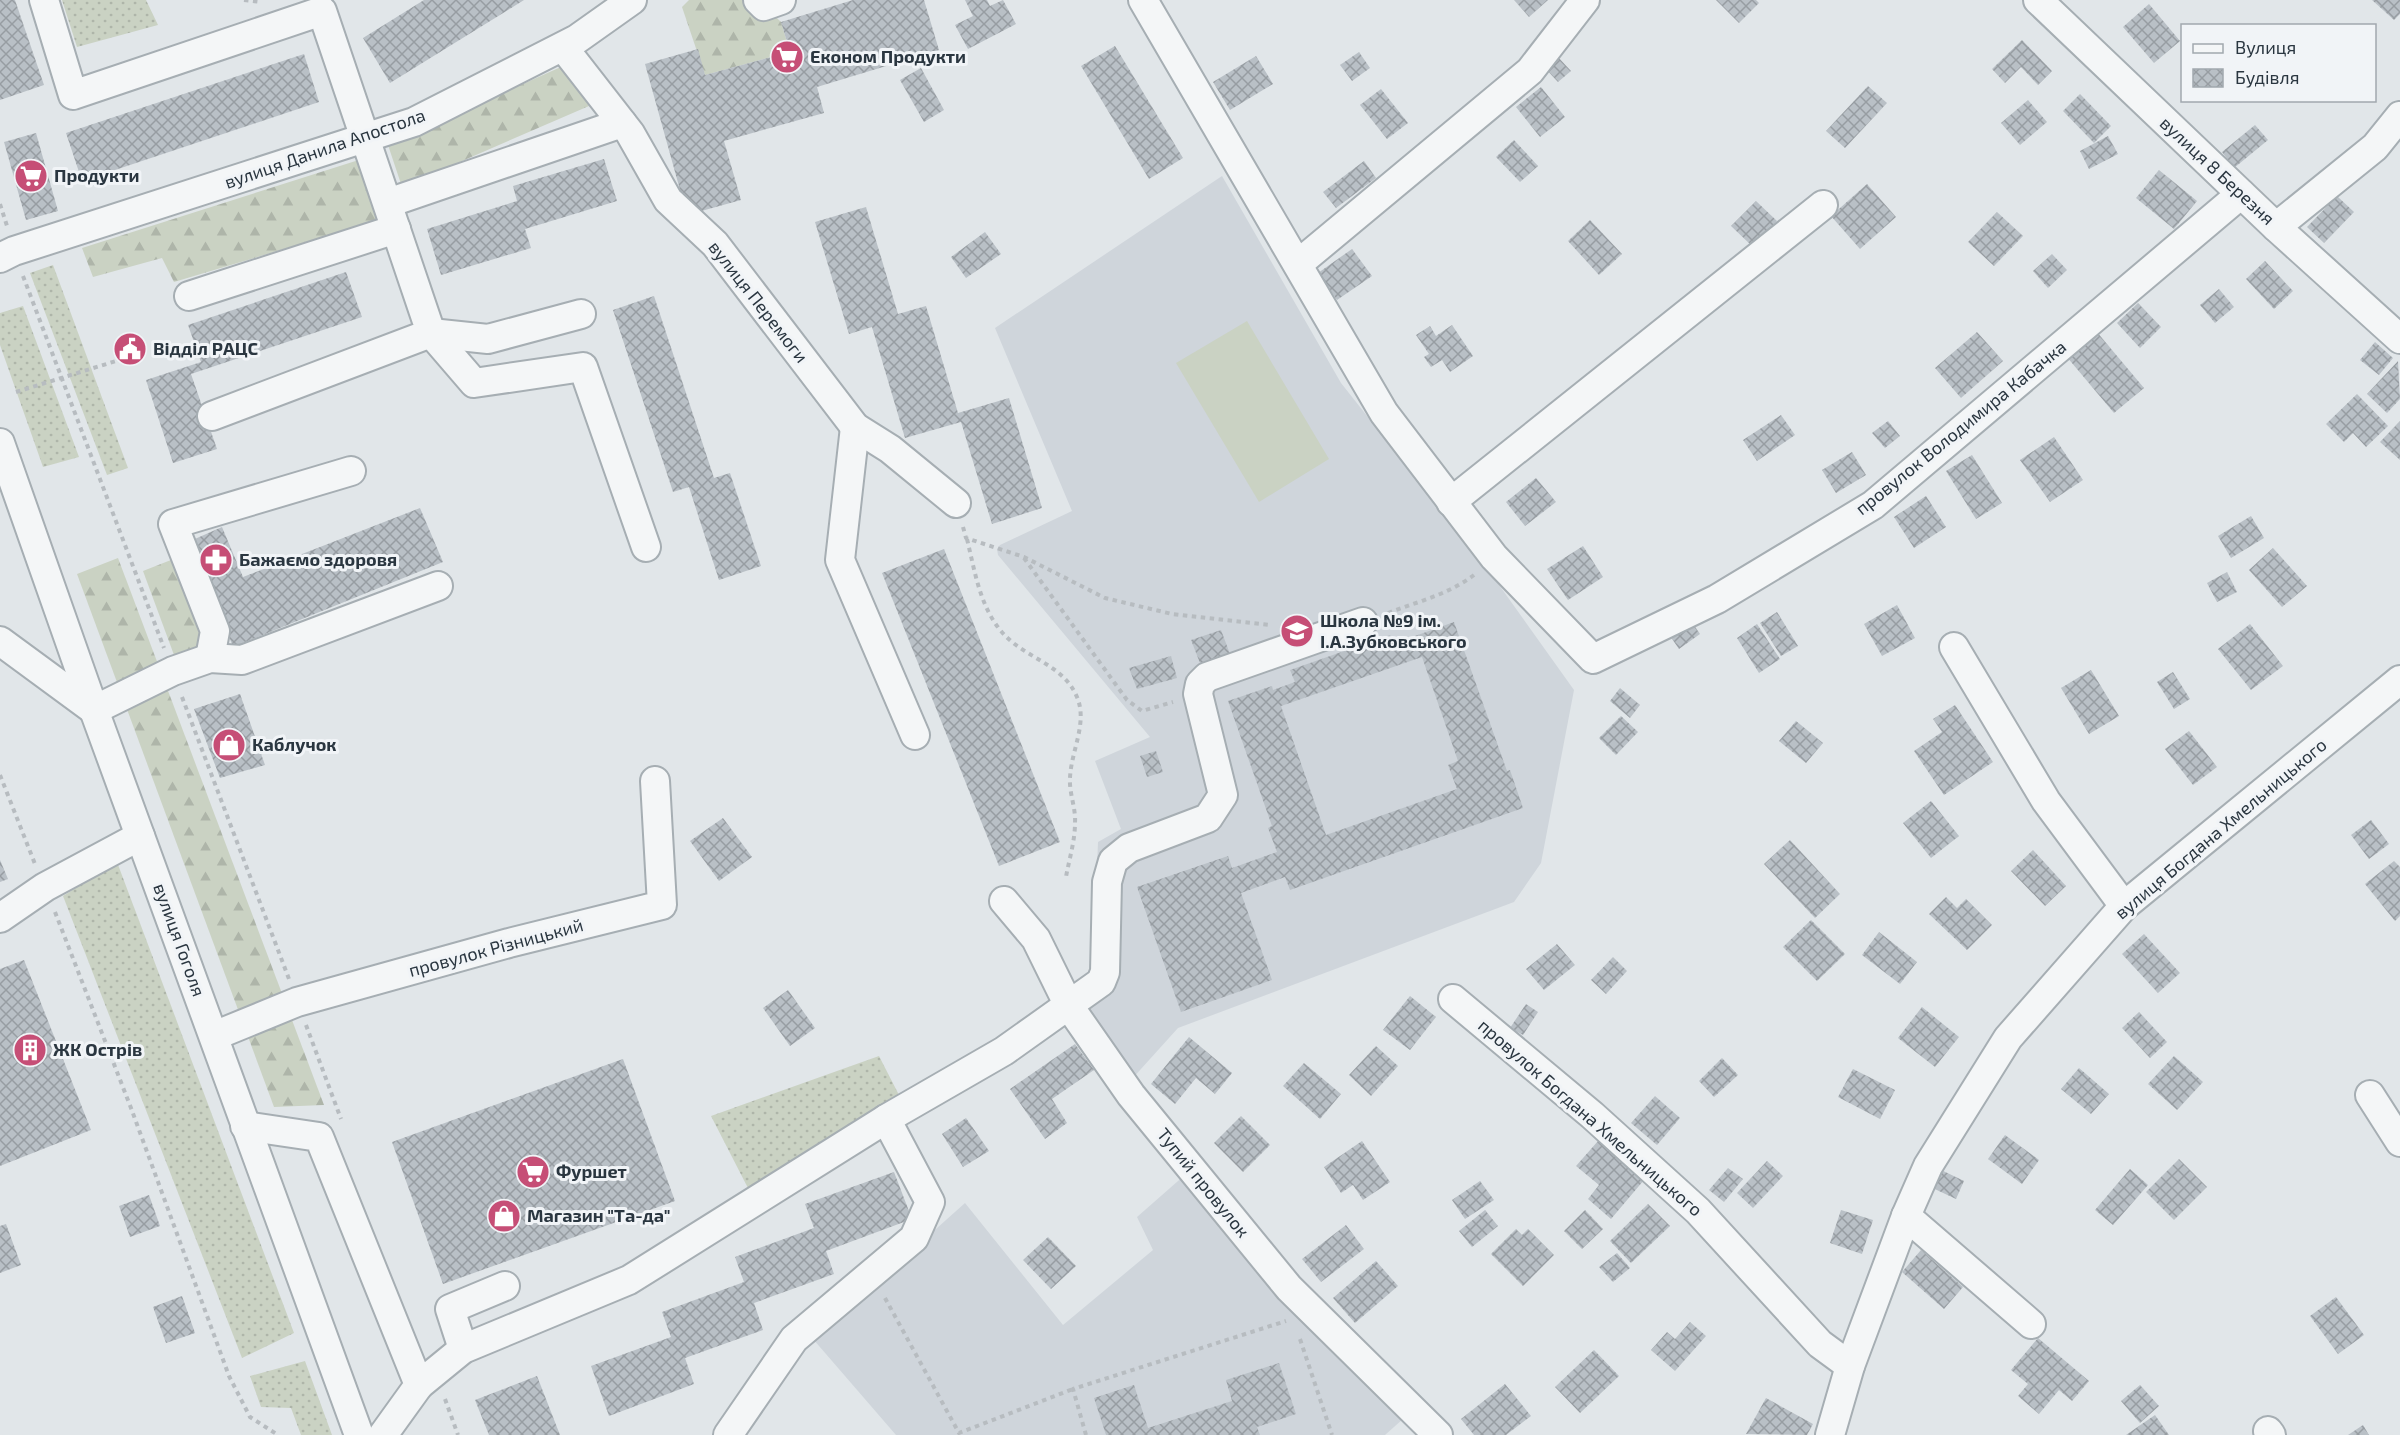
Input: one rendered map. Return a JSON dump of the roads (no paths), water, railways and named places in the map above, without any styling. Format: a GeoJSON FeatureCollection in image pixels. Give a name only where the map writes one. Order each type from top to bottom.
{"type":"FeatureCollection","features":[{"type":"Feature","properties":{"kind":"street"},"geometry":{"type":"LineString","coordinates":[[45,0],[73,95],[331,5],[366,138],[431,333],[474,382],[583,367],[646,547]]}},
{"type":"Feature","properties":{"kind":"street","name":"вулиця Данила Апостола"},"geometry":{"type":"LineString","coordinates":[[7,254],[414,122],[563,47],[632,0]]}},
{"type":"Feature","properties":{"kind":"street"},"geometry":{"type":"LineString","coordinates":[[758,0],[764,6],[781,0]]}},
{"type":"Feature","properties":{"kind":"street"},"geometry":{"type":"LineString","coordinates":[[1143,0],[1384,413],[1451,502],[1823,205]]}},
{"type":"Feature","properties":{"kind":"street"},"geometry":{"type":"LineString","coordinates":[[1298,264],[1530,71],[1585,0]]}},
{"type":"Feature","properties":{"kind":"street","name":"вулиця 8 Березня"},"geometry":{"type":"LineString","coordinates":[[2038,0],[2276,227],[2400,339]]}},
{"type":"Feature","properties":{"kind":"street","name":"вулиця Перемоги"},"geometry":{"type":"LineString","coordinates":[[563,47],[622,123],[669,200],[716,244],[855,427],[890,448],[956,503]]}},
{"type":"Feature","properties":{"kind":"street"},"geometry":{"type":"LineString","coordinates":[[2276,227],[2375,147],[2400,116]]}},
{"type":"Feature","properties":{"kind":"street"},"geometry":{"type":"LineString","coordinates":[[189,296],[622,123]]}},
{"type":"Feature","properties":{"kind":"street","name":"провулок Володимира Кабачка"},"geometry":{"type":"LineString","coordinates":[[1451,502],[1494,557],[1593,659],[1717,598],[1873,505],[2241,194]]}},
{"type":"Feature","properties":{"kind":"street"},"geometry":{"type":"LineString","coordinates":[[212,416],[431,333],[488,339],[581,314]]}},
{"type":"Feature","properties":{"kind":"street"},"geometry":{"type":"LineString","coordinates":[[855,427],[840,560],[915,735]]}},
{"type":"Feature","properties":{"kind":"street","name":"вулиця Гоголя"},"geometry":{"type":"LineString","coordinates":[[0,443],[94,710],[214,1036],[244,1126],[359,1435]]}},
{"type":"Feature","properties":{"kind":"street"},"geometry":{"type":"LineString","coordinates":[[210,658],[215,631],[173,524],[351,471]]}},
{"type":"Feature","properties":{"kind":"street"},"geometry":{"type":"LineString","coordinates":[[0,641],[94,710],[172,671],[210,658],[242,660],[438,586]]}},
{"type":"Feature","properties":{"kind":"street"},"geometry":{"type":"LineString","coordinates":[[383,1435],[427,1379],[463,1349],[629,1280],[886,1119],[1004,1051],[1101,982],[1105,972],[1107,882],[1113,861],[1129,848],[1208,818],[1223,795],[1198,694],[1200,684],[1207,677],[1363,622]]}},
{"type":"Feature","properties":{"kind":"street"},"geometry":{"type":"LineString","coordinates":[[1954,647],[2046,801],[2124,906]]}},
{"type":"Feature","properties":{"kind":"street","name":"вулиця Богдана Хмельницького"},"geometry":{"type":"LineString","coordinates":[[1830,1435],[1850,1366],[1906,1216],[1928,1166],[2008,1038],[2124,906],[2400,680]]}},
{"type":"Feature","properties":{"kind":"street","name":"провулок Різницький"},"geometry":{"type":"LineString","coordinates":[[214,1036],[297,1002],[509,943],[662,905],[655,781]]}},
{"type":"Feature","properties":{"kind":"street"},"geometry":{"type":"LineString","coordinates":[[0,918],[45,887],[140,836]]}},
{"type":"Feature","properties":{"kind":"street","name":"Тупий провулок"},"geometry":{"type":"LineString","coordinates":[[1004,901],[1036,939],[1069,1006],[1131,1095],[1289,1288],[1438,1435]]}},
{"type":"Feature","properties":{"kind":"street","name":"провулок Богдана Хмельницького"},"geometry":{"type":"LineString","coordinates":[[1453,999],[1592,1115],[1698,1211],[1820,1344],[1850,1366]]}},
{"type":"Feature","properties":{"kind":"street"},"geometry":{"type":"LineString","coordinates":[[2370,1095],[2400,1142]]}},
{"type":"Feature","properties":{"kind":"street"},"geometry":{"type":"LineString","coordinates":[[728,1435],[795,1339],[914,1238],[930,1202],[886,1119]]}},
{"type":"Feature","properties":{"kind":"street"},"geometry":{"type":"LineString","coordinates":[[244,1126],[319,1137],[427,1379]]}},
{"type":"Feature","properties":{"kind":"street"},"geometry":{"type":"LineString","coordinates":[[1906,1216],[2031,1324]]}},
{"type":"Feature","properties":{"kind":"street"},"geometry":{"type":"LineString","coordinates":[[463,1349],[450,1309],[505,1286]]}},
{"type":"Feature","properties":{"kind":"place","name":"Економ Продукти"},"geometry":{"type":"Point","coordinates":[787,57]}},
{"type":"Feature","properties":{"kind":"place","name":"Продукти"},"geometry":{"type":"Point","coordinates":[31,176]}},
{"type":"Feature","properties":{"kind":"place","name":"Відділ РАЦС"},"geometry":{"type":"Point","coordinates":[130,349]}},
{"type":"Feature","properties":{"kind":"place","name":"Бажаємо здоровя"},"geometry":{"type":"Point","coordinates":[216,560]}},
{"type":"Feature","properties":{"kind":"place","name":"Школа №9 ім. І.А.Зубковського"},"geometry":{"type":"Point","coordinates":[1297,631]}},
{"type":"Feature","properties":{"kind":"place","name":"Каблучок"},"geometry":{"type":"Point","coordinates":[229,745]}},
{"type":"Feature","properties":{"kind":"place","name":"ЖК Острів"},"geometry":{"type":"Point","coordinates":[30,1050]}},
{"type":"Feature","properties":{"kind":"place","name":"Фуршет"},"geometry":{"type":"Point","coordinates":[533,1172]}},
{"type":"Feature","properties":{"kind":"place","name":"Магазин \"Та-да\""},"geometry":{"type":"Point","coordinates":[504,1216]}}]}
